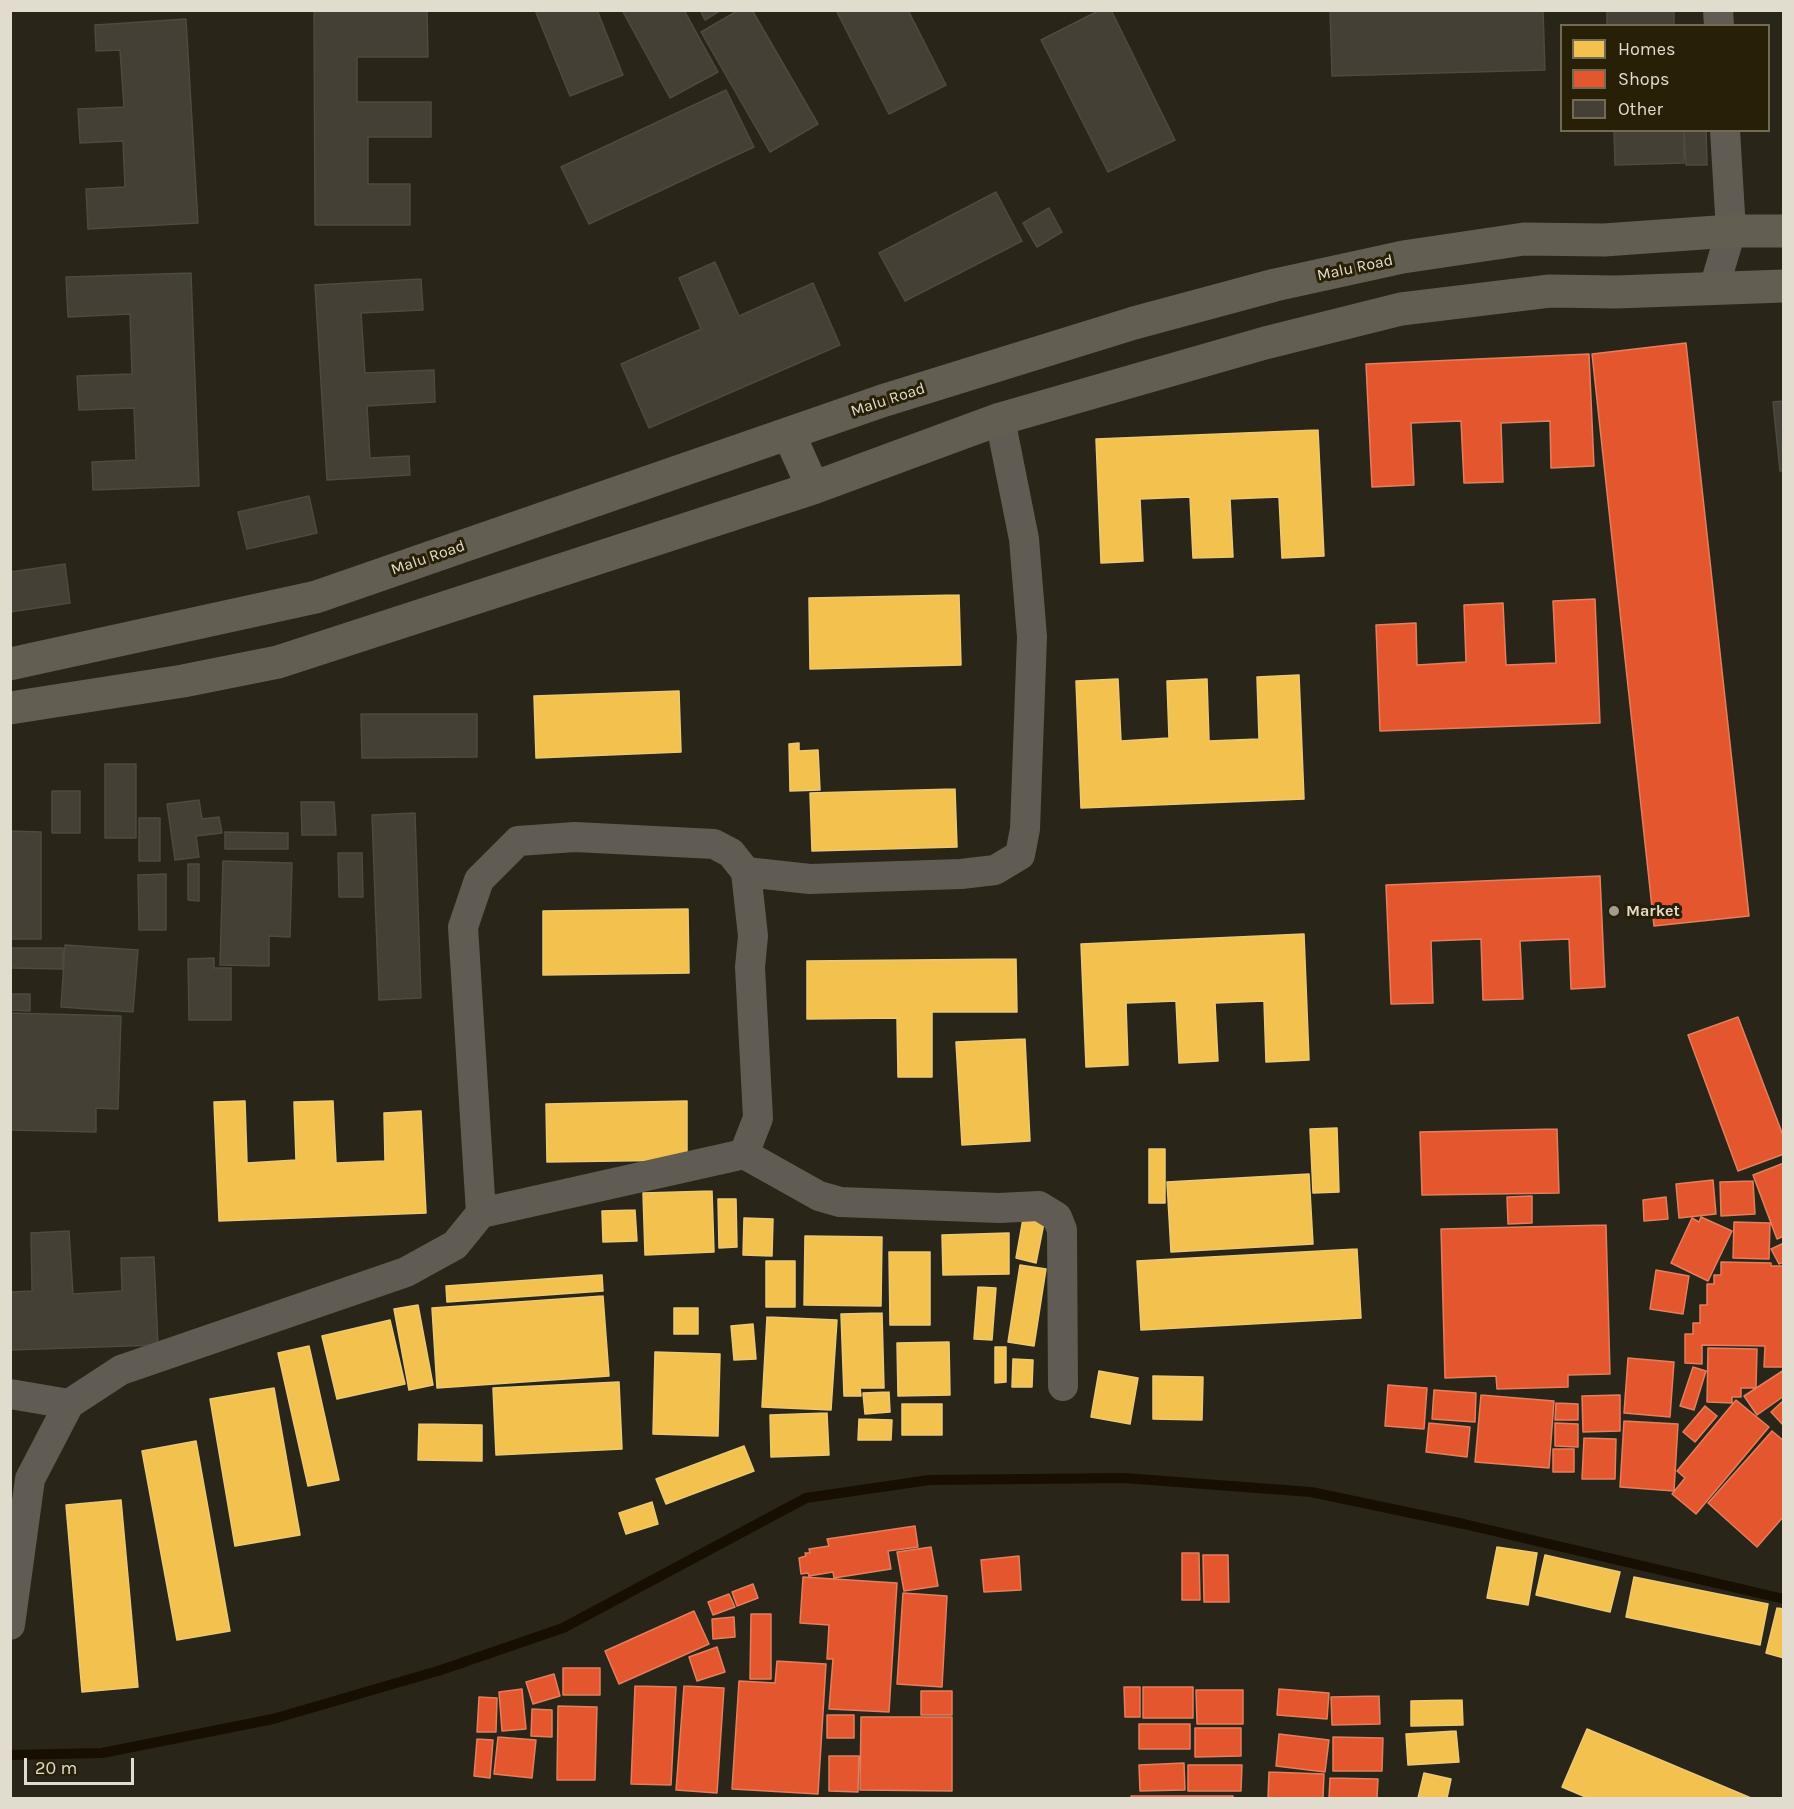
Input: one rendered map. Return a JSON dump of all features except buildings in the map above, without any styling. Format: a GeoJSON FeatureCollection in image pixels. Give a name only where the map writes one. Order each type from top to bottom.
{"type":"FeatureCollection","features":[{"type":"Feature","properties":{"kind":"main road","name":"Malu Road"},"geometry":{"type":"LineString","coordinates":[[10,664],[316,597],[882,401],[1134,323],[1275,285],[1403,257],[1524,239],[1604,240],[1731,231],[1784,231]]}},
{"type":"Feature","properties":{"kind":"main road"},"geometry":{"type":"LineString","coordinates":[[10,708],[183,681],[278,662],[813,488],[1000,419],[1265,343],[1401,309],[1550,291],[1617,292],[1784,286]]}},
{"type":"Feature","properties":{"kind":"main road"},"geometry":{"type":"LineString","coordinates":[[789,434],[813,488]]}},
{"type":"Feature","properties":{"kind":"street"},"geometry":{"type":"LineString","coordinates":[[1714,288],[1731,231],[1725,132]]}},
{"type":"Feature","properties":{"kind":"street"},"geometry":{"type":"LineString","coordinates":[[747,872],[810,879],[961,874],[996,870],[1020,855],[1025,829],[1032,637],[1024,539],[1000,419]]}},
{"type":"Feature","properties":{"kind":"street"},"geometry":{"type":"LineString","coordinates":[[481,1213],[463,927],[479,880],[518,841],[575,837],[714,844],[731,854],[747,872],[753,936],[750,967],[758,1118],[744,1154]]}},
{"type":"Feature","properties":{"kind":"street"},"geometry":{"type":"LineString","coordinates":[[10,1625],[14,1555],[30,1479],[69,1404],[121,1370],[406,1272],[455,1245],[481,1213],[744,1154],[819,1196],[840,1202],[999,1208],[1039,1206],[1057,1217],[1062,1230],[1063,1386]]}},
{"type":"Feature","properties":{"kind":"street"},"geometry":{"type":"LineString","coordinates":[[10,1394],[69,1404]]}},
{"type":"Feature","properties":{"kind":"waterway"},"geometry":{"type":"LineString","coordinates":[[10,1755],[102,1753],[273,1719],[441,1670],[563,1628],[806,1498],[929,1480],[1124,1478],[1311,1492],[1464,1524],[1784,1599]]}},
{"type":"Feature","properties":{"kind":"place","name":"Market"},"geometry":{"type":"Point","coordinates":[1614,911]}}]}
